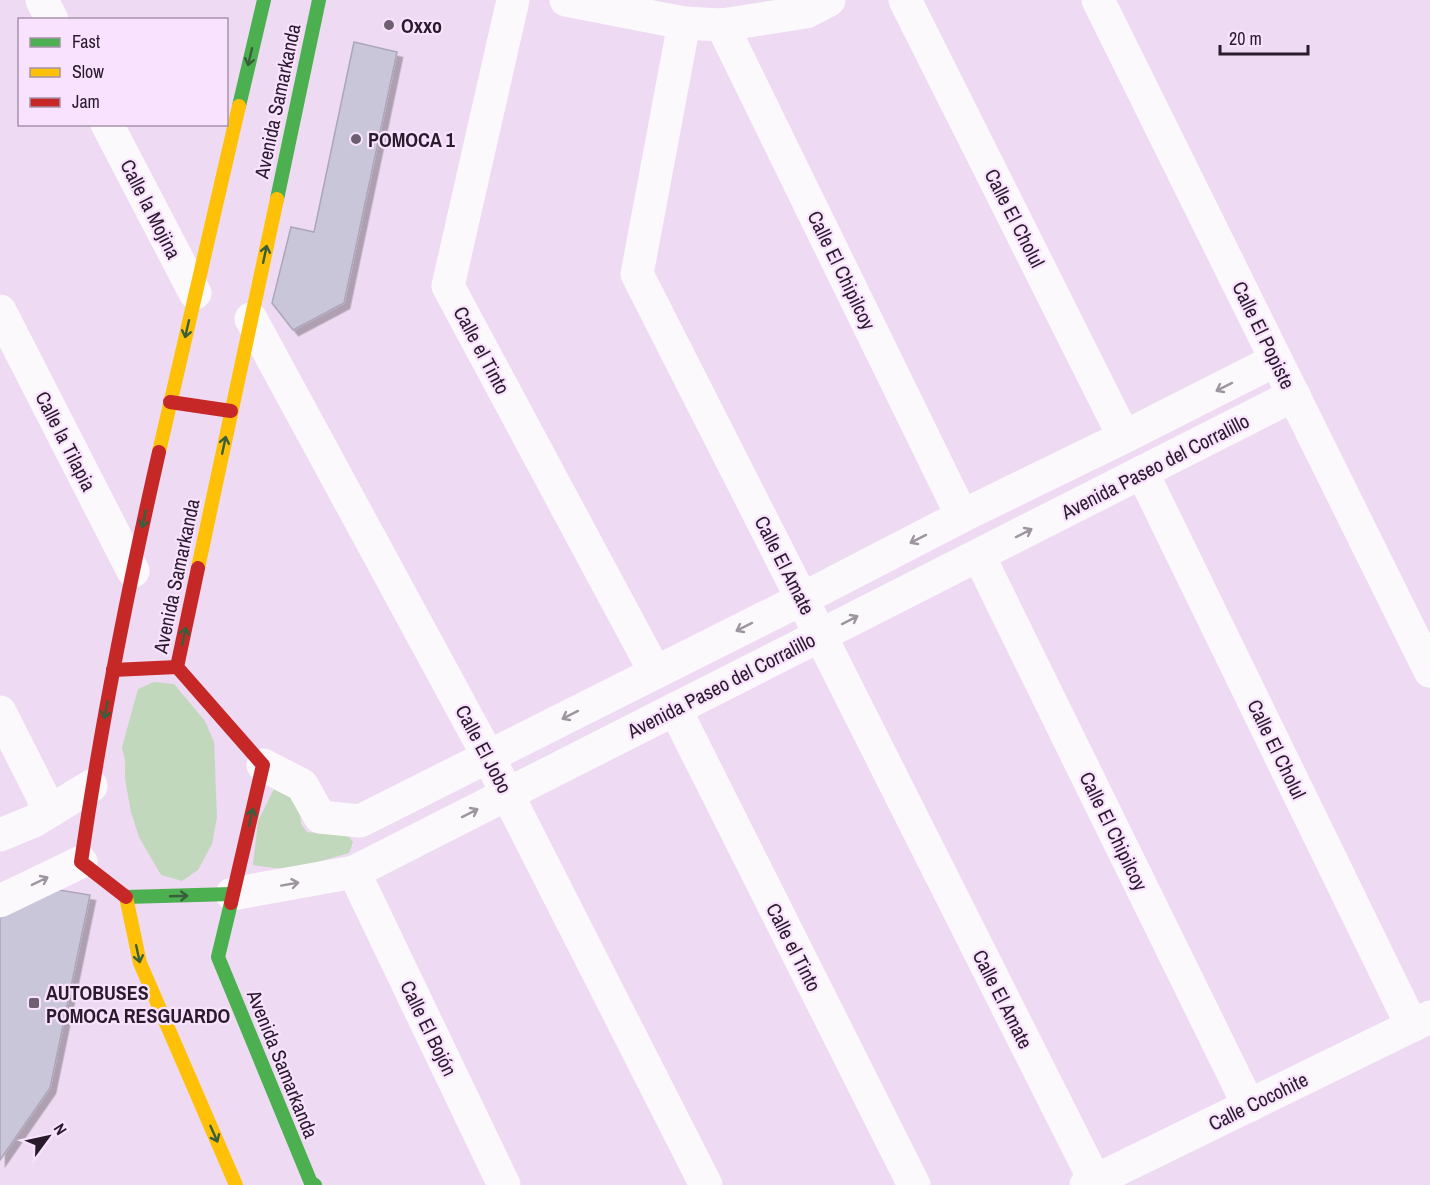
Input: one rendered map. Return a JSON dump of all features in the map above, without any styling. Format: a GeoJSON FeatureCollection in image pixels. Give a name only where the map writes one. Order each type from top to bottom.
{"type":"FeatureCollection","features":[{"type":"Feature","properties":{"kind":"street"},"geometry":{"type":"LineString","coordinates":[[42,0],[51,18]]}},
{"type":"Feature","properties":{"kind":"street","name":"Avenida Samarkanda"},"geometry":{"type":"LineString","coordinates":[[81,861],[91,786],[133,571],[264,0]]}},
{"type":"Feature","properties":{"kind":"street","name":"Avenida Samarkanda"},"geometry":{"type":"LineString","coordinates":[[315,1185],[311,1183],[218,957],[263,765],[177,668],[319,0]]}},
{"type":"Feature","properties":{"kind":"street","name":"Calle el Tinto"},"geometry":{"type":"LineString","coordinates":[[513,0],[448,286],[655,672]]}},
{"type":"Feature","properties":{"kind":"street"},"geometry":{"type":"LineString","coordinates":[[567,0],[684,23],[722,25],[806,12],[829,0]]}},
{"type":"Feature","properties":{"kind":"street","name":"Calle El Cholul"},"geometry":{"type":"LineString","coordinates":[[905,0],[1124,437]]}},
{"type":"Feature","properties":{"kind":"street","name":"Calle El Popiste"},"geometry":{"type":"LineString","coordinates":[[1098,0],[1430,671]]}},
{"type":"Feature","properties":{"kind":"street","name":"Calle El Amate"},"geometry":{"type":"LineString","coordinates":[[684,23],[637,274],[820,635],[1091,1183]]}},
{"type":"Feature","properties":{"kind":"street","name":"Calle El Chipilcoy"},"geometry":{"type":"LineString","coordinates":[[722,25],[962,516]]}},
{"type":"Feature","properties":{"kind":"street","name":"Calle la Mojina"},"geometry":{"type":"LineString","coordinates":[[108,126],[195,293]]}},
{"type":"Feature","properties":{"kind":"street","name":"Calle la Tilapia"},"geometry":{"type":"LineString","coordinates":[[0,310],[133,571]]}},
{"type":"Feature","properties":{"kind":"street","name":"Calle El Jobo"},"geometry":{"type":"LineString","coordinates":[[251,319],[508,794],[706,1185]]}},
{"type":"Feature","properties":{"kind":"street","name":"Avenida Paseo del Corralillo"},"geometry":{"type":"LineString","coordinates":[[263,765],[302,785],[320,817],[360,821],[962,516],[1276,360]]}},
{"type":"Feature","properties":{"kind":"street","name":"Avenida Paseo del Corralillo"},"geometry":{"type":"LineString","coordinates":[[126,897],[232,894],[354,872],[1293,395]]}},
{"type":"Feature","properties":{"kind":"street"},"geometry":{"type":"LineString","coordinates":[[170,402],[231,411]]}},
{"type":"Feature","properties":{"kind":"street","name":"Calle El Cholul"},"geometry":{"type":"LineString","coordinates":[[1142,472],[1421,1022]]}},
{"type":"Feature","properties":{"kind":"street","name":"Calle El Chipilcoy"},"geometry":{"type":"LineString","coordinates":[[979,556],[1249,1106]]}},
{"type":"Feature","properties":{"kind":"street"},"geometry":{"type":"LineString","coordinates":[[113,670],[177,668]]}},
{"type":"Feature","properties":{"kind":"street","name":"Calle el Tinto"},"geometry":{"type":"LineString","coordinates":[[675,709],[914,1185]]}},
{"type":"Feature","properties":{"kind":"street"},"geometry":{"type":"LineString","coordinates":[[0,712],[50,811]]}},
{"type":"Feature","properties":{"kind":"street"},"geometry":{"type":"LineString","coordinates":[[0,834],[33,821],[91,786]]}},
{"type":"Feature","properties":{"kind":"street"},"geometry":{"type":"LineString","coordinates":[[0,901],[81,861],[126,897],[140,963],[236,1185]]}},
{"type":"Feature","properties":{"kind":"street","name":"Calle El Bojón"},"geometry":{"type":"LineString","coordinates":[[354,872],[504,1185]]}},
{"type":"Feature","properties":{"kind":"street","name":"Calle Cocohite"},"geometry":{"type":"LineString","coordinates":[[1091,1183],[1421,1022]]}},
{"type":"Feature","properties":{"kind":"green space"},"geometry":{"type":"Polygon","coordinates":[[[154,682],[174,684],[205,721],[214,742],[217,817],[212,844],[198,870],[182,881],[161,875],[139,837],[131,812],[125,779],[122,747],[138,689],[154,682]]]}},
{"type":"Feature","properties":{"kind":"green space"},"geometry":{"type":"Polygon","coordinates":[[[276,785],[290,786],[300,811],[301,824],[307,832],[324,834],[344,830],[353,842],[349,853],[293,869],[253,865],[258,821],[276,785]]]}},
{"type":"Feature","properties":{"kind":"building","name":"POMOCA 1"},"geometry":{"type":"Polygon","coordinates":[[[354,42],[397,52],[344,303],[293,330],[272,303],[291,227],[314,232],[354,42]]]}},
{"type":"Feature","properties":{"kind":"building","name":"AUTOBUSES POMOCA RESGUARDO"},"geometry":{"type":"Polygon","coordinates":[[[59,890],[90,895],[50,1088],[0,1160],[0,918],[59,890]]]}},
{"type":"Feature","properties":{"kind":"traffic: fast"},"geometry":{"type":"LineString","coordinates":[[239,106],[264,0]]}},
{"type":"Feature","properties":{"kind":"traffic: fast"},"geometry":{"type":"LineString","coordinates":[[277,199],[319,0]]}},
{"type":"Feature","properties":{"kind":"traffic: fast"},"geometry":{"type":"LineString","coordinates":[[126,897],[232,894]]}},
{"type":"Feature","properties":{"kind":"traffic: fast"},"geometry":{"type":"LineString","coordinates":[[231,903],[218,957],[311,1183],[315,1185]]}},
{"type":"Feature","properties":{"kind":"traffic: slow"},"geometry":{"type":"LineString","coordinates":[[159,452],[239,106]]}},
{"type":"Feature","properties":{"kind":"traffic: slow"},"geometry":{"type":"LineString","coordinates":[[198,568],[277,199]]}},
{"type":"Feature","properties":{"kind":"traffic: slow"},"geometry":{"type":"LineString","coordinates":[[126,897],[140,963],[236,1185]]}},
{"type":"Feature","properties":{"kind":"traffic: jam"},"geometry":{"type":"LineString","coordinates":[[170,402],[231,411]]}},
{"type":"Feature","properties":{"kind":"traffic: jam"},"geometry":{"type":"LineString","coordinates":[[126,897],[81,862],[116,656],[159,452]]}},
{"type":"Feature","properties":{"kind":"traffic: jam"},"geometry":{"type":"LineString","coordinates":[[198,568],[177,667],[263,765],[231,903]]}},
{"type":"Feature","properties":{"kind":"traffic: jam"},"geometry":{"type":"LineString","coordinates":[[113,670],[177,667]]}},
{"type":"Feature","properties":{"kind":"place","name":"Oxxo"},"geometry":{"type":"Point","coordinates":[389,25]}},
{"type":"Feature","properties":{"kind":"place","name":"POMOCA 1"},"geometry":{"type":"Point","coordinates":[356,139]}},
{"type":"Feature","properties":{"kind":"place","name":"AUTOBUSES POMOCA RESGUARDO"},"geometry":{"type":"Point","coordinates":[34,1003]}}]}
